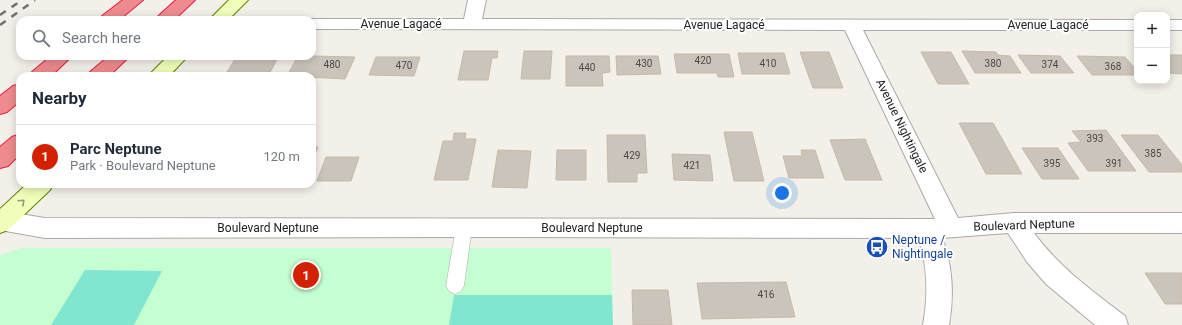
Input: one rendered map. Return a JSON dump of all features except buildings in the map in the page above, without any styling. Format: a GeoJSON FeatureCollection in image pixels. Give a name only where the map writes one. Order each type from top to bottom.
{"type":"FeatureCollection","features":[{"type":"Feature","properties":{"kind":"highway"},"geometry":{"type":"LineString","coordinates":[[113,16],[134,0]]}},
{"type":"Feature","properties":{"kind":"highway"},"geometry":{"type":"LineString","coordinates":[[168,16],[186,0]]}},
{"type":"Feature","properties":{"kind":"highway"},"geometry":{"type":"LineString","coordinates":[[43,72],[59,60]]}},
{"type":"Feature","properties":{"kind":"highway"},"geometry":{"type":"LineString","coordinates":[[102,72],[116,60]]}},
{"type":"Feature","properties":{"kind":"highway"},"geometry":{"type":"LineString","coordinates":[[0,107],[16,94]]}},
{"type":"Feature","properties":{"kind":"highway"},"geometry":{"type":"LineString","coordinates":[[0,160],[16,146]]}},
{"type":"Feature","properties":{"kind":"main road"},"geometry":{"type":"LineString","coordinates":[[222,16],[240,0]]}},
{"type":"Feature","properties":{"kind":"main road"},"geometry":{"type":"LineString","coordinates":[[162,72],[175,60]]}},
{"type":"Feature","properties":{"kind":"main road"},"geometry":{"type":"LineString","coordinates":[[1,222],[38,188]]}},
{"type":"Feature","properties":{"kind":"street"},"geometry":{"type":"LineString","coordinates":[[472,24],[477,0]]}},
{"type":"Feature","properties":{"kind":"street","name":"Avenue Lagacé"},"geometry":{"type":"LineString","coordinates":[[316,24],[1134,25]]}},
{"type":"Feature","properties":{"kind":"street","name":"Avenue Nightingale"},"geometry":{"type":"LineString","coordinates":[[852,25],[951,228]]}},
{"type":"Feature","properties":{"kind":"street"},"geometry":{"type":"LineString","coordinates":[[1170,25],[1182,25]]}},
{"type":"Feature","properties":{"kind":"street","name":"Boulevard Neptune"},"geometry":{"type":"LineString","coordinates":[[1,222],[45,228],[951,228],[1014,224],[1182,223]]}},
{"type":"Feature","properties":{"kind":"street"},"geometry":{"type":"LineString","coordinates":[[1014,224],[1036,255],[1055,276],[1115,325]]}},
{"type":"Feature","properties":{"kind":"street"},"geometry":{"type":"LineString","coordinates":[[927,228],[935,253],[938,270],[938,316],[936,325]]}},
{"type":"Feature","properties":{"kind":"lane"},"geometry":{"type":"LineString","coordinates":[[455,286],[464,227]]}},
{"type":"Feature","properties":{"kind":"green space"},"geometry":{"type":"Polygon","coordinates":[[[21,248],[611,248],[613,325],[0,325],[0,255],[21,248]]]}},
{"type":"Feature","properties":{"kind":"green space"},"geometry":{"type":"Polygon","coordinates":[[[85,270],[162,271],[134,325],[51,325],[85,270]]]}},
{"type":"Feature","properties":{"kind":"green space"},"geometry":{"type":"Polygon","coordinates":[[[454,295],[612,295],[613,325],[449,325],[454,295]]]}},
{"type":"Feature","properties":{"kind":"railway"},"geometry":{"type":"LineString","coordinates":[[0,15],[22,0]]}},
{"type":"Feature","properties":{"kind":"railway"},"geometry":{"type":"LineString","coordinates":[[0,25],[35,0]]}},
{"type":"Feature","properties":{"kind":"place","name":"Neptune / Nightingale"},"geometry":{"type":"Point","coordinates":[877,247]}},
{"type":"Feature","properties":{"kind":"place","name":"Parc Neptune"},"geometry":{"type":"Point","coordinates":[306,275]}}]}
